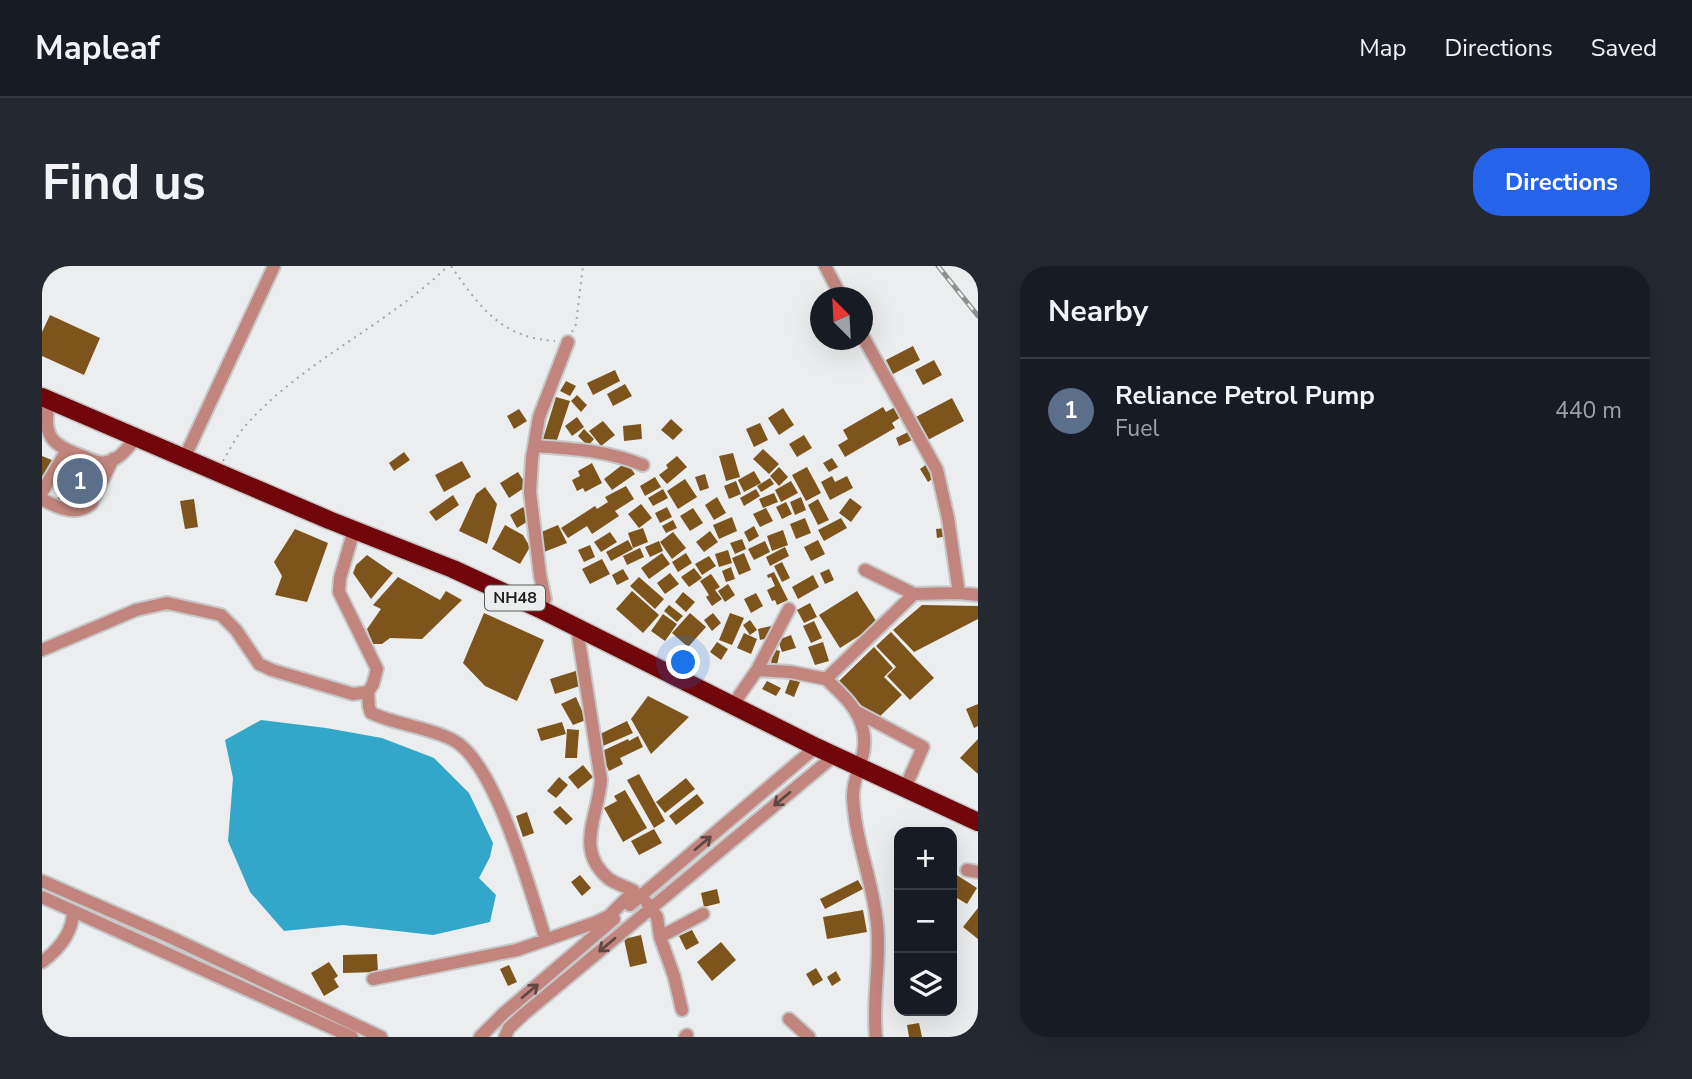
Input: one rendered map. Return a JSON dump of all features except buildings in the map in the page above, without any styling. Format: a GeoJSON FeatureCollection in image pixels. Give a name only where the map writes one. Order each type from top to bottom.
{"type":"FeatureCollection","features":[{"type":"Feature","properties":{"kind":"highway","name":"NH48"},"geometry":{"type":"LineString","coordinates":[[44,394],[189,448],[334,510],[458,558],[834,756],[909,779],[978,809]]}},
{"type":"Feature","properties":{"kind":"highway","name":"NH48"},"geometry":{"type":"LineString","coordinates":[[44,394],[136,438],[354,530],[543,604],[577,628],[739,696],[978,822]]}},
{"type":"Feature","properties":{"kind":"street"},"geometry":{"type":"LineString","coordinates":[[189,448],[274,266]]}},
{"type":"Feature","properties":{"kind":"street"},"geometry":{"type":"LineString","coordinates":[[825,266],[836,287]]}},
{"type":"Feature","properties":{"kind":"street"},"geometry":{"type":"LineString","coordinates":[[543,604],[530,492],[534,446],[539,417],[568,342]]}},
{"type":"Feature","properties":{"kind":"street"},"geometry":{"type":"LineString","coordinates":[[871,350],[937,470],[948,518],[959,593]]}},
{"type":"Feature","properties":{"kind":"street"},"geometry":{"type":"LineString","coordinates":[[44,394],[44,423],[52,439],[66,450],[107,463],[124,453],[136,438]]}},
{"type":"Feature","properties":{"kind":"street"},"geometry":{"type":"LineString","coordinates":[[534,446],[595,450],[643,465]]}},
{"type":"Feature","properties":{"kind":"street"},"geometry":{"type":"LineString","coordinates":[[42,492],[66,450]]}},
{"type":"Feature","properties":{"kind":"street"},"geometry":{"type":"LineString","coordinates":[[42,499],[74,511],[86,508],[91,504],[113,459]]}},
{"type":"Feature","properties":{"kind":"street"},"geometry":{"type":"LineString","coordinates":[[354,530],[340,578],[339,592],[376,669],[368,692],[369,707],[372,713],[453,740],[468,752],[480,767],[515,842],[546,940]]}},
{"type":"Feature","properties":{"kind":"street"},"geometry":{"type":"LineString","coordinates":[[865,570],[914,593],[978,595]]}},
{"type":"Feature","properties":{"kind":"street"},"geometry":{"type":"LineString","coordinates":[[826,680],[914,593]]}},
{"type":"Feature","properties":{"kind":"street"},"geometry":{"type":"LineString","coordinates":[[42,650],[136,610],[167,603],[221,615],[236,630],[259,664],[272,670],[353,694],[368,692]]}},
{"type":"Feature","properties":{"kind":"street"},"geometry":{"type":"LineString","coordinates":[[739,696],[757,670],[789,609]]}},
{"type":"Feature","properties":{"kind":"street"},"geometry":{"type":"LineString","coordinates":[[577,628],[601,780],[600,797],[590,827],[590,855],[610,879],[637,894],[652,907],[682,1010]]}},
{"type":"Feature","properties":{"kind":"street"},"geometry":{"type":"LineString","coordinates":[[757,670],[791,672],[826,680],[857,712],[923,747],[909,779]]}},
{"type":"Feature","properties":{"kind":"street"},"geometry":{"type":"LineString","coordinates":[[857,712],[864,733],[862,763],[852,783],[853,809],[874,897],[878,929],[873,1013],[876,1037]]}},
{"type":"Feature","properties":{"kind":"street"},"geometry":{"type":"LineString","coordinates":[[373,979],[517,950],[609,916],[816,747]]}},
{"type":"Feature","properties":{"kind":"street"},"geometry":{"type":"LineString","coordinates":[[505,1037],[509,1028],[524,1014],[834,756]]}},
{"type":"Feature","properties":{"kind":"street"},"geometry":{"type":"LineString","coordinates":[[42,881],[169,936],[381,1037]]}},
{"type":"Feature","properties":{"kind":"street"},"geometry":{"type":"LineString","coordinates":[[480,1037],[637,894]]}},
{"type":"Feature","properties":{"kind":"street"},"geometry":{"type":"LineString","coordinates":[[42,897],[352,1037]]}},
{"type":"Feature","properties":{"kind":"street"},"geometry":{"type":"LineString","coordinates":[[42,962],[54,953],[65,939],[73,911]]}},
{"type":"Feature","properties":{"kind":"street"},"geometry":{"type":"LineString","coordinates":[[660,937],[703,914]]}},
{"type":"Feature","properties":{"kind":"street"},"geometry":{"type":"LineString","coordinates":[[789,1019],[808,1037]]}},
{"type":"Feature","properties":{"kind":"path"},"geometry":{"type":"LineString","coordinates":[[223,462],[244,427],[284,387],[375,326],[449,266],[472,297],[513,333],[536,340],[568,342],[576,324],[583,266]]}},
{"type":"Feature","properties":{"kind":"water"},"geometry":{"type":"Polygon","coordinates":[[[261,720],[382,738],[434,758],[469,793],[493,843],[490,857],[479,878],[496,895],[490,922],[433,935],[343,925],[284,931],[250,892],[228,841],[233,778],[225,740],[261,720]]]}},
{"type":"Feature","properties":{"kind":"railway"},"geometry":{"type":"LineString","coordinates":[[938,266],[978,316]]}},
{"type":"Feature","properties":{"kind":"place","name":"Reliance Petrol Pump"},"geometry":{"type":"Point","coordinates":[80,481]}}]}
